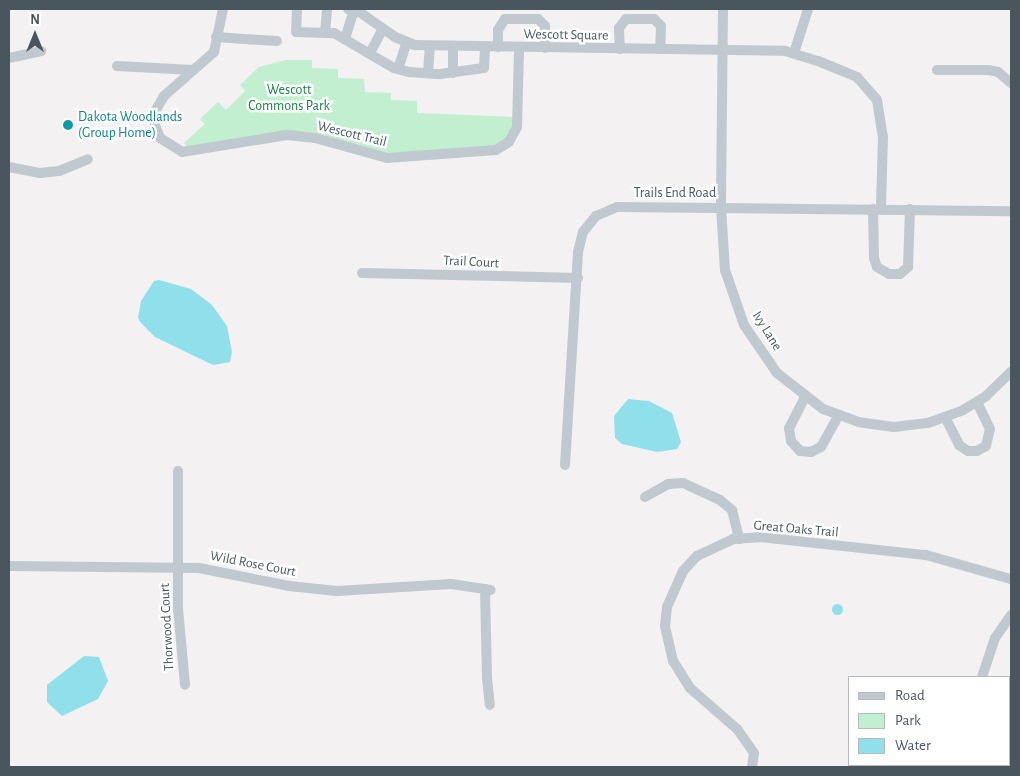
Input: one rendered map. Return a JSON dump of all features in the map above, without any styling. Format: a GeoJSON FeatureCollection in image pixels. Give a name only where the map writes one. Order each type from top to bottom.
{"type":"FeatureCollection","features":[{"type":"Feature","properties":{"kind":"street","name":"Wescott Trail"},"geometry":{"type":"LineString","coordinates":[[223,9],[214,52],[164,96],[156,110],[155,125],[160,138],[182,152],[287,135],[315,138],[388,158],[496,150],[510,142],[517,127],[519,48]]}},
{"type":"Feature","properties":{"kind":"street"},"geometry":{"type":"LineString","coordinates":[[297,9],[296,32],[334,33],[398,69],[428,73],[453,73],[484,68],[485,47]]}},
{"type":"Feature","properties":{"kind":"street"},"geometry":{"type":"LineString","coordinates":[[325,32],[326,9]]}},
{"type":"Feature","properties":{"kind":"street","name":"Ivy Lane"},"geometry":{"type":"LineString","coordinates":[[723,9],[721,207],[725,270],[744,325],[777,373],[805,397],[839,415],[858,422],[894,426],[928,423],[945,417],[976,402],[1011,372]]}},
{"type":"Feature","properties":{"kind":"street"},"geometry":{"type":"LineString","coordinates":[[794,54],[808,9]]}},
{"type":"Feature","properties":{"kind":"street"},"geometry":{"type":"LineString","coordinates":[[345,39],[351,10]]}},
{"type":"Feature","properties":{"kind":"street","name":"Wescott Square"},"geometry":{"type":"LineString","coordinates":[[351,10],[407,42],[430,46],[722,50],[794,54],[856,77],[876,100],[883,136],[874,258],[878,267],[889,274],[900,274],[908,268],[910,208]]}},
{"type":"Feature","properties":{"kind":"street"},"geometry":{"type":"LineString","coordinates":[[498,47],[498,30],[505,19],[538,19],[544,26],[545,48]]}},
{"type":"Feature","properties":{"kind":"street"},"geometry":{"type":"LineString","coordinates":[[620,49],[620,28],[626,19],[654,19],[661,26],[660,49]]}},
{"type":"Feature","properties":{"kind":"street"},"geometry":{"type":"LineString","coordinates":[[370,53],[383,29]]}},
{"type":"Feature","properties":{"kind":"street"},"geometry":{"type":"LineString","coordinates":[[216,37],[276,41]]}},
{"type":"Feature","properties":{"kind":"street"},"geometry":{"type":"LineString","coordinates":[[398,69],[407,42]]}},
{"type":"Feature","properties":{"kind":"street"},"geometry":{"type":"LineString","coordinates":[[428,73],[430,46]]}},
{"type":"Feature","properties":{"kind":"street"},"geometry":{"type":"LineString","coordinates":[[453,46],[453,73]]}},
{"type":"Feature","properties":{"kind":"street"},"geometry":{"type":"LineString","coordinates":[[9,58],[41,51]]}},
{"type":"Feature","properties":{"kind":"street"},"geometry":{"type":"LineString","coordinates":[[117,66],[193,70]]}},
{"type":"Feature","properties":{"kind":"street"},"geometry":{"type":"LineString","coordinates":[[937,70],[988,70],[998,72],[1011,83]]}},
{"type":"Feature","properties":{"kind":"street"},"geometry":{"type":"LineString","coordinates":[[9,167],[40,172],[59,171],[88,159]]}},
{"type":"Feature","properties":{"kind":"street","name":"Trails End Road"},"geometry":{"type":"LineString","coordinates":[[564,465],[578,278],[578,252],[583,232],[596,216],[617,207],[910,208],[1011,212]]}},
{"type":"Feature","properties":{"kind":"street","name":"Trail Court"},"geometry":{"type":"LineString","coordinates":[[362,273],[578,278]]}},
{"type":"Feature","properties":{"kind":"street"},"geometry":{"type":"LineString","coordinates":[[805,397],[789,428],[791,441],[800,451],[811,452],[821,447],[839,415]]}},
{"type":"Feature","properties":{"kind":"street"},"geometry":{"type":"LineString","coordinates":[[945,417],[959,445],[968,451],[977,451],[986,446],[990,429],[976,402]]}},
{"type":"Feature","properties":{"kind":"street","name":"Thorwood Court"},"geometry":{"type":"LineString","coordinates":[[178,471],[178,567],[184,684]]}},
{"type":"Feature","properties":{"kind":"street"},"geometry":{"type":"LineString","coordinates":[[645,497],[668,484],[683,483],[720,500],[732,510],[739,539]]}},
{"type":"Feature","properties":{"kind":"street","name":"Great Oaks Trail"},"geometry":{"type":"LineString","coordinates":[[752,767],[754,753],[737,729],[690,688],[673,661],[665,626],[667,607],[683,571],[697,556],[714,546],[739,539],[759,538],[926,555],[1011,579]]}},
{"type":"Feature","properties":{"kind":"street","name":"Wild Rose Court"},"geometry":{"type":"LineString","coordinates":[[9,566],[178,567],[219,570],[325,591],[374,591],[451,584],[488,590],[486,678],[490,704]]}},
{"type":"Feature","properties":{"kind":"street"},"geometry":{"type":"LineString","coordinates":[[982,676],[995,638],[1011,615]]}},
{"type":"Feature","properties":{"kind":"green space","name":"Wescott Commons Park"},"geometry":{"type":"Polygon","coordinates":[[[285,60],[312,60],[312,68],[338,69],[338,78],[364,79],[365,92],[391,93],[391,100],[417,101],[417,113],[517,117],[517,127],[496,150],[387,158],[287,135],[190,151],[184,143],[205,124],[200,119],[218,102],[226,110],[245,91],[240,85],[259,67],[285,60]]]}},
{"type":"Feature","properties":{"kind":"water"},"geometry":{"type":"Polygon","coordinates":[[[159,280],[191,289],[212,305],[227,326],[232,352],[230,362],[213,365],[155,337],[141,323],[138,318],[141,301],[154,281],[159,280]]]}},
{"type":"Feature","properties":{"kind":"water"},"geometry":{"type":"Polygon","coordinates":[[[628,399],[649,401],[672,413],[681,442],[677,449],[657,452],[622,444],[615,438],[614,416],[628,399]]]}},
{"type":"Feature","properties":{"kind":"water"},"geometry":{"type":"Polygon","coordinates":[[[837,603],[843,609],[837,615],[831,609],[837,603]]]}},
{"type":"Feature","properties":{"kind":"water"},"geometry":{"type":"Polygon","coordinates":[[[84,656],[99,657],[108,681],[98,699],[62,716],[47,702],[47,685],[84,656]]]}},
{"type":"Feature","properties":{"kind":"place","name":"Dakota Woodlands (Group Home)"},"geometry":{"type":"Point","coordinates":[68,125]}}]}
